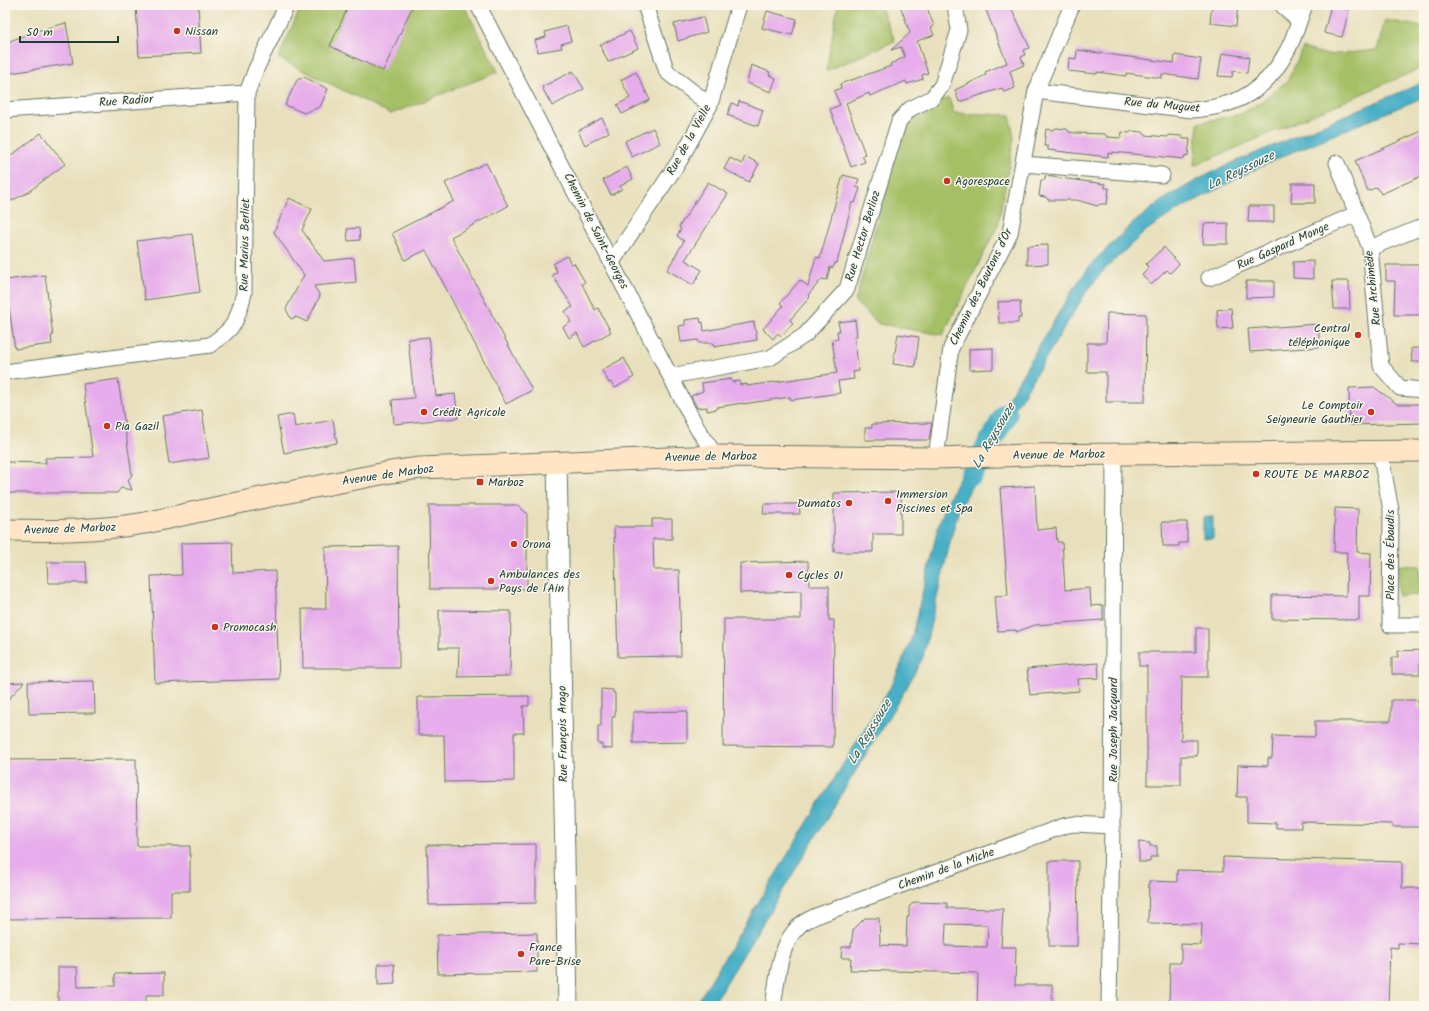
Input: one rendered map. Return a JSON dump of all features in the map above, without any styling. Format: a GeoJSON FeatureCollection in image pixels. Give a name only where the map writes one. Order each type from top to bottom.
{"type":"FeatureCollection","features":[{"type":"Feature","properties":{"kind":"main road","name":"Avenue de Marboz"},"geometry":{"type":"LineString","coordinates":[[5,530],[64,531],[116,528],[391,472],[420,468],[716,456],[936,458],[1027,455],[1424,451]]}},
{"type":"Feature","properties":{"kind":"street","name":"Rue Marius Berliet"},"geometry":{"type":"LineString","coordinates":[[5,372],[210,345],[226,334],[237,320],[244,294],[247,93],[256,69],[287,5]]}},
{"type":"Feature","properties":{"kind":"street","name":"Chemin de Saint-Georges"},"geometry":{"type":"LineString","coordinates":[[478,5],[697,428],[716,456]]}},
{"type":"Feature","properties":{"kind":"street"},"geometry":{"type":"LineString","coordinates":[[645,5],[667,72],[710,105]]}},
{"type":"Feature","properties":{"kind":"street","name":"Rue de la Vielle"},"geometry":{"type":"LineString","coordinates":[[612,262],[680,160],[710,105],[739,5]]}},
{"type":"Feature","properties":{"kind":"street","name":"Rue Hector Berlioz"},"geometry":{"type":"LineString","coordinates":[[671,376],[770,358],[806,335],[847,289],[899,121],[910,109],[932,98],[942,85],[959,30],[955,5]]}},
{"type":"Feature","properties":{"kind":"street","name":"Chemin des Boutons d'Or"},"geometry":{"type":"LineString","coordinates":[[936,458],[951,348],[1010,234],[1036,90],[1072,5]]}},
{"type":"Feature","properties":{"kind":"street"},"geometry":{"type":"LineString","coordinates":[[1282,5],[1298,21]]}},
{"type":"Feature","properties":{"kind":"street","name":"Rue du Muguet"},"geometry":{"type":"LineString","coordinates":[[1036,90],[1192,110],[1210,109],[1238,101],[1254,91],[1271,76],[1287,51],[1305,5]]}},
{"type":"Feature","properties":{"kind":"street","name":"Rue Radior"},"geometry":{"type":"LineString","coordinates":[[5,110],[247,93]]}},
{"type":"Feature","properties":{"kind":"street","name":"Rue Archimède"},"geometry":{"type":"LineString","coordinates":[[1337,163],[1370,248],[1381,366],[1400,388],[1424,390]]}},
{"type":"Feature","properties":{"kind":"street"},"geometry":{"type":"LineString","coordinates":[[1023,164],[1162,176]]}},
{"type":"Feature","properties":{"kind":"street","name":"Rue Gaspard Monge"},"geometry":{"type":"LineString","coordinates":[[1209,278],[1356,214]]}},
{"type":"Feature","properties":{"kind":"street"},"geometry":{"type":"LineString","coordinates":[[1370,248],[1424,226]]}},
{"type":"Feature","properties":{"kind":"street","name":"Place des Ébaudis"},"geometry":{"type":"LineString","coordinates":[[1380,452],[1391,510],[1390,625],[1424,625]]}},
{"type":"Feature","properties":{"kind":"street","name":"Rue Joseph Jacquard"},"geometry":{"type":"LineString","coordinates":[[1109,1006],[1112,826],[1114,455]]}},
{"type":"Feature","properties":{"kind":"street","name":"Rue François Arago"},"geometry":{"type":"LineString","coordinates":[[557,462],[568,1006]]}},
{"type":"Feature","properties":{"kind":"street","name":"Chemin de la Miche"},"geometry":{"type":"LineString","coordinates":[[773,1006],[781,957],[789,937],[801,924],[816,916],[1064,826],[1074,824],[1112,826]]}},
{"type":"Feature","properties":{"kind":"green space"},"geometry":{"type":"Polygon","coordinates":[[[302,5],[464,5],[498,72],[391,114],[278,58],[302,5]]]}},
{"type":"Feature","properties":{"kind":"green space"},"geometry":{"type":"Polygon","coordinates":[[[838,5],[880,5],[895,41],[826,71],[838,5]]]}},
{"type":"Feature","properties":{"kind":"green space"},"geometry":{"type":"Polygon","coordinates":[[[1385,20],[1424,27],[1424,67],[1194,166],[1198,123],[1240,114],[1260,103],[1288,80],[1303,48],[1327,55],[1377,50],[1385,20]]]}},
{"type":"Feature","properties":{"kind":"green space","name":"Agorespace"},"geometry":{"type":"Polygon","coordinates":[[[949,98],[954,113],[1010,115],[1014,138],[998,225],[943,335],[879,324],[855,302],[902,131],[910,119],[921,110],[949,98]]]}},
{"type":"Feature","properties":{"kind":"green space"},"geometry":{"type":"Polygon","coordinates":[[[1398,565],[1420,566],[1420,595],[1398,596],[1398,565]]]}},
{"type":"Feature","properties":{"kind":"water"},"geometry":{"type":"Polygon","coordinates":[[[1424,82],[1424,97],[1281,157],[1176,211],[1147,230],[1104,270],[1085,294],[995,441],[982,442],[1073,289],[1092,263],[1131,225],[1161,201],[1197,180],[1232,163],[1424,82]]]}},
{"type":"Feature","properties":{"kind":"water"},"geometry":{"type":"Polygon","coordinates":[[[967,462],[982,467],[959,510],[923,657],[907,687],[712,1006],[695,1006],[894,681],[911,640],[939,523],[950,496],[967,462]]]}},
{"type":"Feature","properties":{"kind":"water"},"geometry":{"type":"Polygon","coordinates":[[[1203,517],[1213,517],[1213,538],[1203,539],[1203,517]]]}},
{"type":"Feature","properties":{"kind":"building"},"geometry":{"type":"Polygon","coordinates":[[[136,5],[198,5],[201,53],[139,56],[136,5]]]}},
{"type":"Feature","properties":{"kind":"building"},"geometry":{"type":"Polygon","coordinates":[[[349,5],[413,5],[383,71],[330,46],[349,5]]]}},
{"type":"Feature","properties":{"kind":"building"},"geometry":{"type":"Polygon","coordinates":[[[900,5],[926,5],[934,26],[931,28],[934,35],[917,41],[928,73],[922,75],[923,79],[907,84],[906,81],[870,96],[869,93],[846,103],[865,154],[862,155],[865,162],[851,167],[830,109],[840,105],[834,91],[841,88],[840,84],[891,66],[890,64],[905,57],[901,47],[891,50],[910,33],[900,5]]]}},
{"type":"Feature","properties":{"kind":"building"},"geometry":{"type":"Polygon","coordinates":[[[984,5],[1010,5],[1030,48],[1023,50],[1025,55],[1021,57],[1024,65],[1010,71],[1015,88],[1004,92],[1002,88],[959,102],[955,90],[986,75],[985,72],[1007,63],[984,5]]]}},
{"type":"Feature","properties":{"kind":"building"},"geometry":{"type":"Polygon","coordinates":[[[1212,5],[1238,5],[1236,26],[1210,23],[1212,5]]]}},
{"type":"Feature","properties":{"kind":"building"},"geometry":{"type":"Polygon","coordinates":[[[1331,5],[1349,10],[1342,37],[1324,33],[1331,5]]]}},
{"type":"Feature","properties":{"kind":"building"},"geometry":{"type":"Polygon","coordinates":[[[767,11],[797,19],[792,35],[762,28],[767,11]]]}},
{"type":"Feature","properties":{"kind":"building"},"geometry":{"type":"Polygon","coordinates":[[[703,17],[707,32],[678,41],[674,24],[703,17]]]}},
{"type":"Feature","properties":{"kind":"building"},"geometry":{"type":"Polygon","coordinates":[[[66,23],[73,63],[5,74],[5,43],[33,32],[66,23]]]}},
{"type":"Feature","properties":{"kind":"building"},"geometry":{"type":"Polygon","coordinates":[[[567,26],[571,41],[561,44],[562,48],[538,52],[535,40],[546,37],[545,32],[567,26]]]}},
{"type":"Feature","properties":{"kind":"building"},"geometry":{"type":"Polygon","coordinates":[[[630,31],[638,48],[608,62],[600,45],[630,31]]]}},
{"type":"Feature","properties":{"kind":"building"},"geometry":{"type":"Polygon","coordinates":[[[1077,50],[1174,63],[1175,55],[1201,59],[1198,79],[1162,74],[1162,78],[1126,73],[1126,76],[1097,72],[1097,74],[1068,71],[1069,58],[1076,59],[1077,50]]]}},
{"type":"Feature","properties":{"kind":"building"},"geometry":{"type":"Polygon","coordinates":[[[1222,53],[1249,57],[1247,73],[1233,71],[1232,77],[1218,76],[1222,53]]]}},
{"type":"Feature","properties":{"kind":"building"},"geometry":{"type":"Polygon","coordinates":[[[751,65],[770,72],[769,75],[776,78],[771,92],[747,83],[751,65]]]}},
{"type":"Feature","properties":{"kind":"building"},"geometry":{"type":"Polygon","coordinates":[[[573,71],[584,89],[552,106],[542,87],[573,71]]]}},
{"type":"Feature","properties":{"kind":"building"},"geometry":{"type":"Polygon","coordinates":[[[636,72],[650,100],[622,114],[617,105],[630,98],[621,80],[636,72]]]}},
{"type":"Feature","properties":{"kind":"building"},"geometry":{"type":"Polygon","coordinates":[[[304,77],[328,89],[320,107],[304,113],[285,105],[297,80],[304,77]]]}},
{"type":"Feature","properties":{"kind":"building"},"geometry":{"type":"Polygon","coordinates":[[[739,101],[763,110],[758,126],[727,115],[732,103],[738,106],[739,101]]]}},
{"type":"Feature","properties":{"kind":"building"},"geometry":{"type":"Polygon","coordinates":[[[602,118],[609,132],[585,145],[578,131],[602,118]]]}},
{"type":"Feature","properties":{"kind":"building"},"geometry":{"type":"Polygon","coordinates":[[[653,128],[660,143],[632,157],[625,141],[653,128]]]}},
{"type":"Feature","properties":{"kind":"building"},"geometry":{"type":"Polygon","coordinates":[[[1056,128],[1067,129],[1069,132],[1105,134],[1107,137],[1121,138],[1122,132],[1129,133],[1132,131],[1143,132],[1145,135],[1167,137],[1170,135],[1181,136],[1183,139],[1190,139],[1188,156],[1185,155],[1184,159],[1112,152],[1112,154],[1108,153],[1108,157],[1048,150],[1048,146],[1044,146],[1046,129],[1053,130],[1056,128]]]}},
{"type":"Feature","properties":{"kind":"building"},"geometry":{"type":"Polygon","coordinates":[[[1424,130],[1424,175],[1381,194],[1377,187],[1368,191],[1355,161],[1424,130]]]}},
{"type":"Feature","properties":{"kind":"building"},"geometry":{"type":"Polygon","coordinates":[[[41,133],[65,164],[27,193],[5,204],[5,158],[16,152],[41,133]]]}},
{"type":"Feature","properties":{"kind":"building"},"geometry":{"type":"Polygon","coordinates":[[[745,156],[759,164],[749,182],[724,169],[730,158],[742,164],[745,156]]]}},
{"type":"Feature","properties":{"kind":"building"},"geometry":{"type":"Polygon","coordinates":[[[486,163],[508,206],[451,237],[532,390],[506,404],[426,250],[405,260],[392,233],[454,201],[445,183],[486,163]]]}},
{"type":"Feature","properties":{"kind":"building"},"geometry":{"type":"Polygon","coordinates":[[[627,167],[633,179],[620,186],[622,189],[611,195],[603,180],[627,167]]]}},
{"type":"Feature","properties":{"kind":"building"},"geometry":{"type":"Polygon","coordinates":[[[843,175],[859,179],[856,187],[860,188],[855,203],[852,202],[837,263],[835,263],[833,268],[830,267],[827,280],[822,279],[808,295],[810,297],[790,320],[793,323],[781,336],[778,333],[773,339],[763,329],[783,306],[780,303],[800,280],[808,286],[816,257],[820,258],[843,175]]]}},
{"type":"Feature","properties":{"kind":"building"},"geometry":{"type":"Polygon","coordinates":[[[1045,176],[1105,184],[1105,188],[1109,188],[1107,204],[1100,204],[1097,206],[1077,200],[1048,200],[1046,197],[1039,196],[1041,180],[1045,180],[1045,176]]]}},
{"type":"Feature","properties":{"kind":"building"},"geometry":{"type":"Polygon","coordinates":[[[708,182],[728,194],[685,260],[702,270],[693,285],[667,270],[684,241],[677,236],[681,229],[679,227],[708,182]]]}},
{"type":"Feature","properties":{"kind":"building"},"geometry":{"type":"Polygon","coordinates":[[[1292,183],[1315,183],[1315,203],[1291,203],[1292,183]]]}},
{"type":"Feature","properties":{"kind":"building"},"geometry":{"type":"Polygon","coordinates":[[[289,198],[312,209],[302,230],[324,261],[354,258],[356,282],[314,286],[320,296],[307,322],[296,317],[291,319],[286,309],[304,275],[274,232],[289,198]]]}},
{"type":"Feature","properties":{"kind":"building"},"geometry":{"type":"Polygon","coordinates":[[[1249,206],[1274,206],[1274,222],[1248,222],[1249,206]]]}},
{"type":"Feature","properties":{"kind":"building"},"geometry":{"type":"Polygon","coordinates":[[[1228,223],[1228,244],[1203,244],[1204,224],[1228,223]]]}},
{"type":"Feature","properties":{"kind":"building"},"geometry":{"type":"Polygon","coordinates":[[[359,228],[360,240],[348,241],[347,229],[359,228]]]}},
{"type":"Feature","properties":{"kind":"building"},"geometry":{"type":"Polygon","coordinates":[[[192,234],[200,292],[145,300],[137,241],[192,234]]]}},
{"type":"Feature","properties":{"kind":"building"},"geometry":{"type":"Polygon","coordinates":[[[1048,245],[1048,264],[1027,265],[1027,246],[1048,245]]]}},
{"type":"Feature","properties":{"kind":"building"},"geometry":{"type":"Polygon","coordinates":[[[1164,247],[1179,264],[1170,273],[1167,270],[1151,285],[1142,275],[1149,268],[1146,264],[1164,247]]]}},
{"type":"Feature","properties":{"kind":"building"},"geometry":{"type":"Polygon","coordinates":[[[567,256],[571,264],[574,263],[585,282],[582,284],[595,310],[598,308],[611,332],[584,347],[577,333],[569,338],[563,327],[571,322],[565,311],[573,307],[552,275],[557,272],[553,264],[567,256]]]}},
{"type":"Feature","properties":{"kind":"building"},"geometry":{"type":"Polygon","coordinates":[[[1313,261],[1313,279],[1293,278],[1293,262],[1313,261]]]}},
{"type":"Feature","properties":{"kind":"building"},"geometry":{"type":"Polygon","coordinates":[[[1386,265],[1422,265],[1424,315],[1394,315],[1395,281],[1386,281],[1386,265]]]}},
{"type":"Feature","properties":{"kind":"building"},"geometry":{"type":"Polygon","coordinates":[[[45,275],[53,336],[51,336],[52,344],[15,349],[5,280],[45,275]]]}},
{"type":"Feature","properties":{"kind":"building"},"geometry":{"type":"Polygon","coordinates":[[[1246,281],[1274,281],[1274,297],[1246,298],[1246,281]]]}},
{"type":"Feature","properties":{"kind":"building"},"geometry":{"type":"Polygon","coordinates":[[[1332,281],[1349,281],[1350,309],[1334,309],[1332,281]]]}},
{"type":"Feature","properties":{"kind":"building"},"geometry":{"type":"Polygon","coordinates":[[[1020,301],[1021,318],[1018,318],[1018,323],[999,323],[998,302],[1020,301]]]}},
{"type":"Feature","properties":{"kind":"building"},"geometry":{"type":"Polygon","coordinates":[[[1231,308],[1233,328],[1218,329],[1217,310],[1231,308]]]}},
{"type":"Feature","properties":{"kind":"building"},"geometry":{"type":"Polygon","coordinates":[[[1107,313],[1146,314],[1145,402],[1106,402],[1106,372],[1087,372],[1087,343],[1106,343],[1107,313]]]}},
{"type":"Feature","properties":{"kind":"building"},"geometry":{"type":"Polygon","coordinates":[[[700,318],[701,323],[703,322],[704,331],[754,322],[757,340],[714,347],[713,343],[699,343],[698,340],[681,342],[679,326],[685,325],[685,320],[700,318]]]}},
{"type":"Feature","properties":{"kind":"building"},"geometry":{"type":"Polygon","coordinates":[[[855,320],[857,336],[854,336],[859,371],[853,372],[854,379],[838,381],[840,393],[791,400],[790,397],[743,403],[717,407],[717,409],[707,411],[707,407],[697,408],[691,396],[703,391],[702,383],[731,379],[732,382],[740,381],[740,385],[747,384],[747,386],[837,373],[832,340],[838,339],[837,331],[840,331],[838,322],[855,320]]]}},
{"type":"Feature","properties":{"kind":"building"},"geometry":{"type":"Polygon","coordinates":[[[1318,324],[1320,347],[1250,352],[1248,329],[1318,324]]]}},
{"type":"Feature","properties":{"kind":"building"},"geometry":{"type":"Polygon","coordinates":[[[898,334],[919,337],[915,367],[893,364],[898,334]]]}},
{"type":"Feature","properties":{"kind":"building"},"geometry":{"type":"Polygon","coordinates":[[[429,337],[436,396],[455,394],[458,418],[394,424],[392,400],[414,398],[408,339],[429,337]]]}},
{"type":"Feature","properties":{"kind":"building"},"geometry":{"type":"Polygon","coordinates":[[[993,348],[993,369],[969,370],[969,349],[993,348]]]}},
{"type":"Feature","properties":{"kind":"building"},"geometry":{"type":"Polygon","coordinates":[[[1424,348],[1424,362],[1412,362],[1411,349],[1424,348]]]}},
{"type":"Feature","properties":{"kind":"building"},"geometry":{"type":"Polygon","coordinates":[[[624,358],[634,377],[615,388],[611,382],[609,383],[602,370],[624,358]]]}},
{"type":"Feature","properties":{"kind":"building","name":"Pia Gazil"},"geometry":{"type":"Polygon","coordinates":[[[118,379],[132,475],[128,480],[132,490],[121,488],[117,493],[5,493],[5,462],[46,463],[45,458],[93,457],[83,384],[118,379]]]}},
{"type":"Feature","properties":{"kind":"building"},"geometry":{"type":"Polygon","coordinates":[[[1374,387],[1397,404],[1424,404],[1424,423],[1350,425],[1349,388],[1374,387]]]}},
{"type":"Feature","properties":{"kind":"building"},"geometry":{"type":"Polygon","coordinates":[[[202,410],[209,458],[169,464],[162,416],[202,410]]]}},
{"type":"Feature","properties":{"kind":"building"},"geometry":{"type":"Polygon","coordinates":[[[293,414],[295,427],[333,420],[337,443],[284,453],[277,417],[293,414]]]}},
{"type":"Feature","properties":{"kind":"building"},"geometry":{"type":"Polygon","coordinates":[[[932,423],[929,440],[865,440],[865,428],[872,428],[872,424],[932,423]]]}},
{"type":"Feature","properties":{"kind":"building"},"geometry":{"type":"Polygon","coordinates":[[[1035,486],[1037,530],[1056,528],[1057,542],[1062,542],[1065,590],[1090,588],[1091,606],[1103,605],[1103,620],[1035,625],[1016,632],[1016,630],[998,631],[995,596],[1008,595],[1000,488],[1035,486]]]}},
{"type":"Feature","properties":{"kind":"building"},"geometry":{"type":"Polygon","coordinates":[[[901,492],[901,534],[873,534],[873,552],[834,552],[834,493],[901,492]]]}},
{"type":"Feature","properties":{"kind":"building"},"geometry":{"type":"Polygon","coordinates":[[[764,504],[799,504],[800,514],[763,514],[764,504]]]}},
{"type":"Feature","properties":{"kind":"building"},"geometry":{"type":"Polygon","coordinates":[[[429,505],[518,505],[527,514],[527,589],[430,589],[429,505]]]}},
{"type":"Feature","properties":{"kind":"building"},"geometry":{"type":"Polygon","coordinates":[[[1335,508],[1358,509],[1357,552],[1371,553],[1370,596],[1359,596],[1359,620],[1272,619],[1272,595],[1346,596],[1347,552],[1334,552],[1335,508]]]}},
{"type":"Feature","properties":{"kind":"building"},"geometry":{"type":"Polygon","coordinates":[[[652,519],[672,519],[672,539],[653,539],[654,570],[679,570],[681,656],[618,657],[614,527],[652,527],[652,519]]]}},
{"type":"Feature","properties":{"kind":"building"},"geometry":{"type":"Polygon","coordinates":[[[1162,522],[1187,522],[1187,543],[1179,543],[1179,546],[1163,546],[1162,522]]]}},
{"type":"Feature","properties":{"kind":"building","name":"Promocash"},"geometry":{"type":"Polygon","coordinates":[[[232,542],[233,573],[275,571],[279,679],[155,683],[151,576],[182,575],[181,543],[232,542]]]}},
{"type":"Feature","properties":{"kind":"building"},"geometry":{"type":"Polygon","coordinates":[[[398,546],[399,668],[303,668],[302,609],[326,609],[325,547],[398,546]]]}},
{"type":"Feature","properties":{"kind":"building"},"geometry":{"type":"Polygon","coordinates":[[[808,561],[809,586],[829,586],[829,620],[834,620],[833,747],[723,746],[724,619],[801,619],[801,591],[740,593],[740,563],[808,561]]]}},
{"type":"Feature","properties":{"kind":"building"},"geometry":{"type":"Polygon","coordinates":[[[47,562],[86,562],[87,583],[48,583],[47,562]]]}},
{"type":"Feature","properties":{"kind":"building"},"geometry":{"type":"Polygon","coordinates":[[[439,610],[511,611],[510,676],[458,677],[459,648],[439,648],[439,610]]]}},
{"type":"Feature","properties":{"kind":"building"},"geometry":{"type":"Polygon","coordinates":[[[1196,628],[1208,628],[1208,677],[1182,677],[1181,740],[1197,740],[1197,756],[1181,756],[1181,785],[1147,785],[1147,666],[1139,666],[1139,652],[1196,652],[1196,628]]]}},
{"type":"Feature","properties":{"kind":"building"},"geometry":{"type":"Polygon","coordinates":[[[1420,650],[1420,674],[1392,674],[1392,657],[1398,657],[1398,651],[1420,650]]]}},
{"type":"Feature","properties":{"kind":"building"},"geometry":{"type":"Polygon","coordinates":[[[1098,663],[1099,678],[1078,679],[1079,691],[1030,695],[1027,669],[1098,663]]]}},
{"type":"Feature","properties":{"kind":"building"},"geometry":{"type":"Polygon","coordinates":[[[94,681],[95,713],[29,714],[28,682],[94,681]]]}},
{"type":"Feature","properties":{"kind":"building"},"geometry":{"type":"Polygon","coordinates":[[[24,682],[8,700],[7,683],[24,682]]]}},
{"type":"Feature","properties":{"kind":"building"},"geometry":{"type":"Polygon","coordinates":[[[601,689],[613,690],[613,693],[615,693],[615,717],[612,717],[612,749],[602,748],[602,744],[598,744],[598,726],[601,726],[601,689]]]}},
{"type":"Feature","properties":{"kind":"building"},"geometry":{"type":"Polygon","coordinates":[[[529,696],[529,706],[523,706],[524,733],[514,733],[514,781],[445,782],[444,735],[418,735],[418,697],[529,696]]]}},
{"type":"Feature","properties":{"kind":"building"},"geometry":{"type":"Polygon","coordinates":[[[1391,700],[1418,700],[1418,709],[1424,709],[1424,827],[1392,827],[1392,824],[1301,822],[1301,828],[1276,828],[1276,823],[1247,822],[1247,797],[1237,797],[1238,765],[1268,766],[1268,758],[1272,758],[1273,736],[1315,737],[1315,721],[1391,721],[1391,700]]]}},
{"type":"Feature","properties":{"kind":"building"},"geometry":{"type":"Polygon","coordinates":[[[687,711],[687,742],[633,743],[633,712],[687,711]]]}},
{"type":"Feature","properties":{"kind":"building"},"geometry":{"type":"Polygon","coordinates":[[[136,759],[137,846],[190,846],[190,891],[171,891],[171,918],[5,919],[5,760],[136,759]]]}},
{"type":"Feature","properties":{"kind":"building"},"geometry":{"type":"Polygon","coordinates":[[[1139,842],[1150,843],[1150,846],[1157,846],[1157,857],[1150,857],[1150,862],[1139,862],[1139,842]]]}},
{"type":"Feature","properties":{"kind":"building"},"geometry":{"type":"Polygon","coordinates":[[[536,844],[536,903],[429,905],[427,845],[536,844]]]}},
{"type":"Feature","properties":{"kind":"building"},"geometry":{"type":"Polygon","coordinates":[[[1223,857],[1402,862],[1402,888],[1424,888],[1424,944],[1398,943],[1398,948],[1390,947],[1388,1006],[1169,1006],[1170,963],[1181,963],[1181,944],[1201,945],[1202,924],[1148,923],[1149,881],[1177,882],[1177,870],[1223,871],[1223,857]]]}},
{"type":"Feature","properties":{"kind":"building"},"geometry":{"type":"Polygon","coordinates":[[[1049,861],[1078,861],[1077,946],[1049,946],[1049,861]]]}},
{"type":"Feature","properties":{"kind":"building"},"geometry":{"type":"Polygon","coordinates":[[[914,902],[947,903],[947,908],[1003,909],[1001,947],[1016,947],[1015,985],[1052,985],[1052,1006],[977,1006],[978,973],[850,970],[851,958],[841,958],[842,947],[851,947],[853,930],[865,918],[879,918],[880,945],[906,946],[907,917],[909,917],[909,907],[914,902]],[[946,924],[945,946],[987,947],[988,925],[946,924]]]}},
{"type":"Feature","properties":{"kind":"building"},"geometry":{"type":"Polygon","coordinates":[[[537,933],[537,972],[438,974],[437,935],[537,933]]]}},
{"type":"Feature","properties":{"kind":"building"},"geometry":{"type":"Polygon","coordinates":[[[378,964],[394,964],[395,984],[378,985],[378,964]]]}},
{"type":"Feature","properties":{"kind":"building"},"geometry":{"type":"Polygon","coordinates":[[[58,967],[77,967],[78,987],[115,986],[115,974],[164,973],[164,995],[146,995],[146,1006],[58,1006],[58,967]]]}},
{"type":"Feature","properties":{"kind":"waterway","name":"La Reyssouze"},"geometry":{"type":"LineString","coordinates":[[972,474],[1006,414]]}},
{"type":"Feature","properties":{"kind":"place","name":"Nissan"},"geometry":{"type":"Point","coordinates":[177,31]}},
{"type":"Feature","properties":{"kind":"place","name":"Agorespace"},"geometry":{"type":"Point","coordinates":[947,181]}},
{"type":"Feature","properties":{"kind":"place","name":"Central téléphonique"},"geometry":{"type":"Point","coordinates":[1358,335]}},
{"type":"Feature","properties":{"kind":"place","name":"Crédit Agricole"},"geometry":{"type":"Point","coordinates":[424,412]}},
{"type":"Feature","properties":{"kind":"place","name":"Le Comptoir Seigneurie Gauthier"},"geometry":{"type":"Point","coordinates":[1371,412]}},
{"type":"Feature","properties":{"kind":"place","name":"Pia Gazil"},"geometry":{"type":"Point","coordinates":[107,426]}},
{"type":"Feature","properties":{"kind":"place","name":"ROUTE DE MARBOZ"},"geometry":{"type":"Point","coordinates":[1256,474]}},
{"type":"Feature","properties":{"kind":"place","name":"Marboz"},"geometry":{"type":"Point","coordinates":[480,482]}},
{"type":"Feature","properties":{"kind":"place","name":"Immersion Piscines et Spa"},"geometry":{"type":"Point","coordinates":[888,501]}},
{"type":"Feature","properties":{"kind":"place","name":"Dumatos"},"geometry":{"type":"Point","coordinates":[849,503]}},
{"type":"Feature","properties":{"kind":"place","name":"Orona"},"geometry":{"type":"Point","coordinates":[514,544]}},
{"type":"Feature","properties":{"kind":"place","name":"Cycles 01"},"geometry":{"type":"Point","coordinates":[789,575]}},
{"type":"Feature","properties":{"kind":"place","name":"Ambulances des Pays de l'Ain"},"geometry":{"type":"Point","coordinates":[491,581]}},
{"type":"Feature","properties":{"kind":"place","name":"Promocash"},"geometry":{"type":"Point","coordinates":[215,627]}},
{"type":"Feature","properties":{"kind":"place","name":"France Pare-Brise"},"geometry":{"type":"Point","coordinates":[521,954]}}]}
